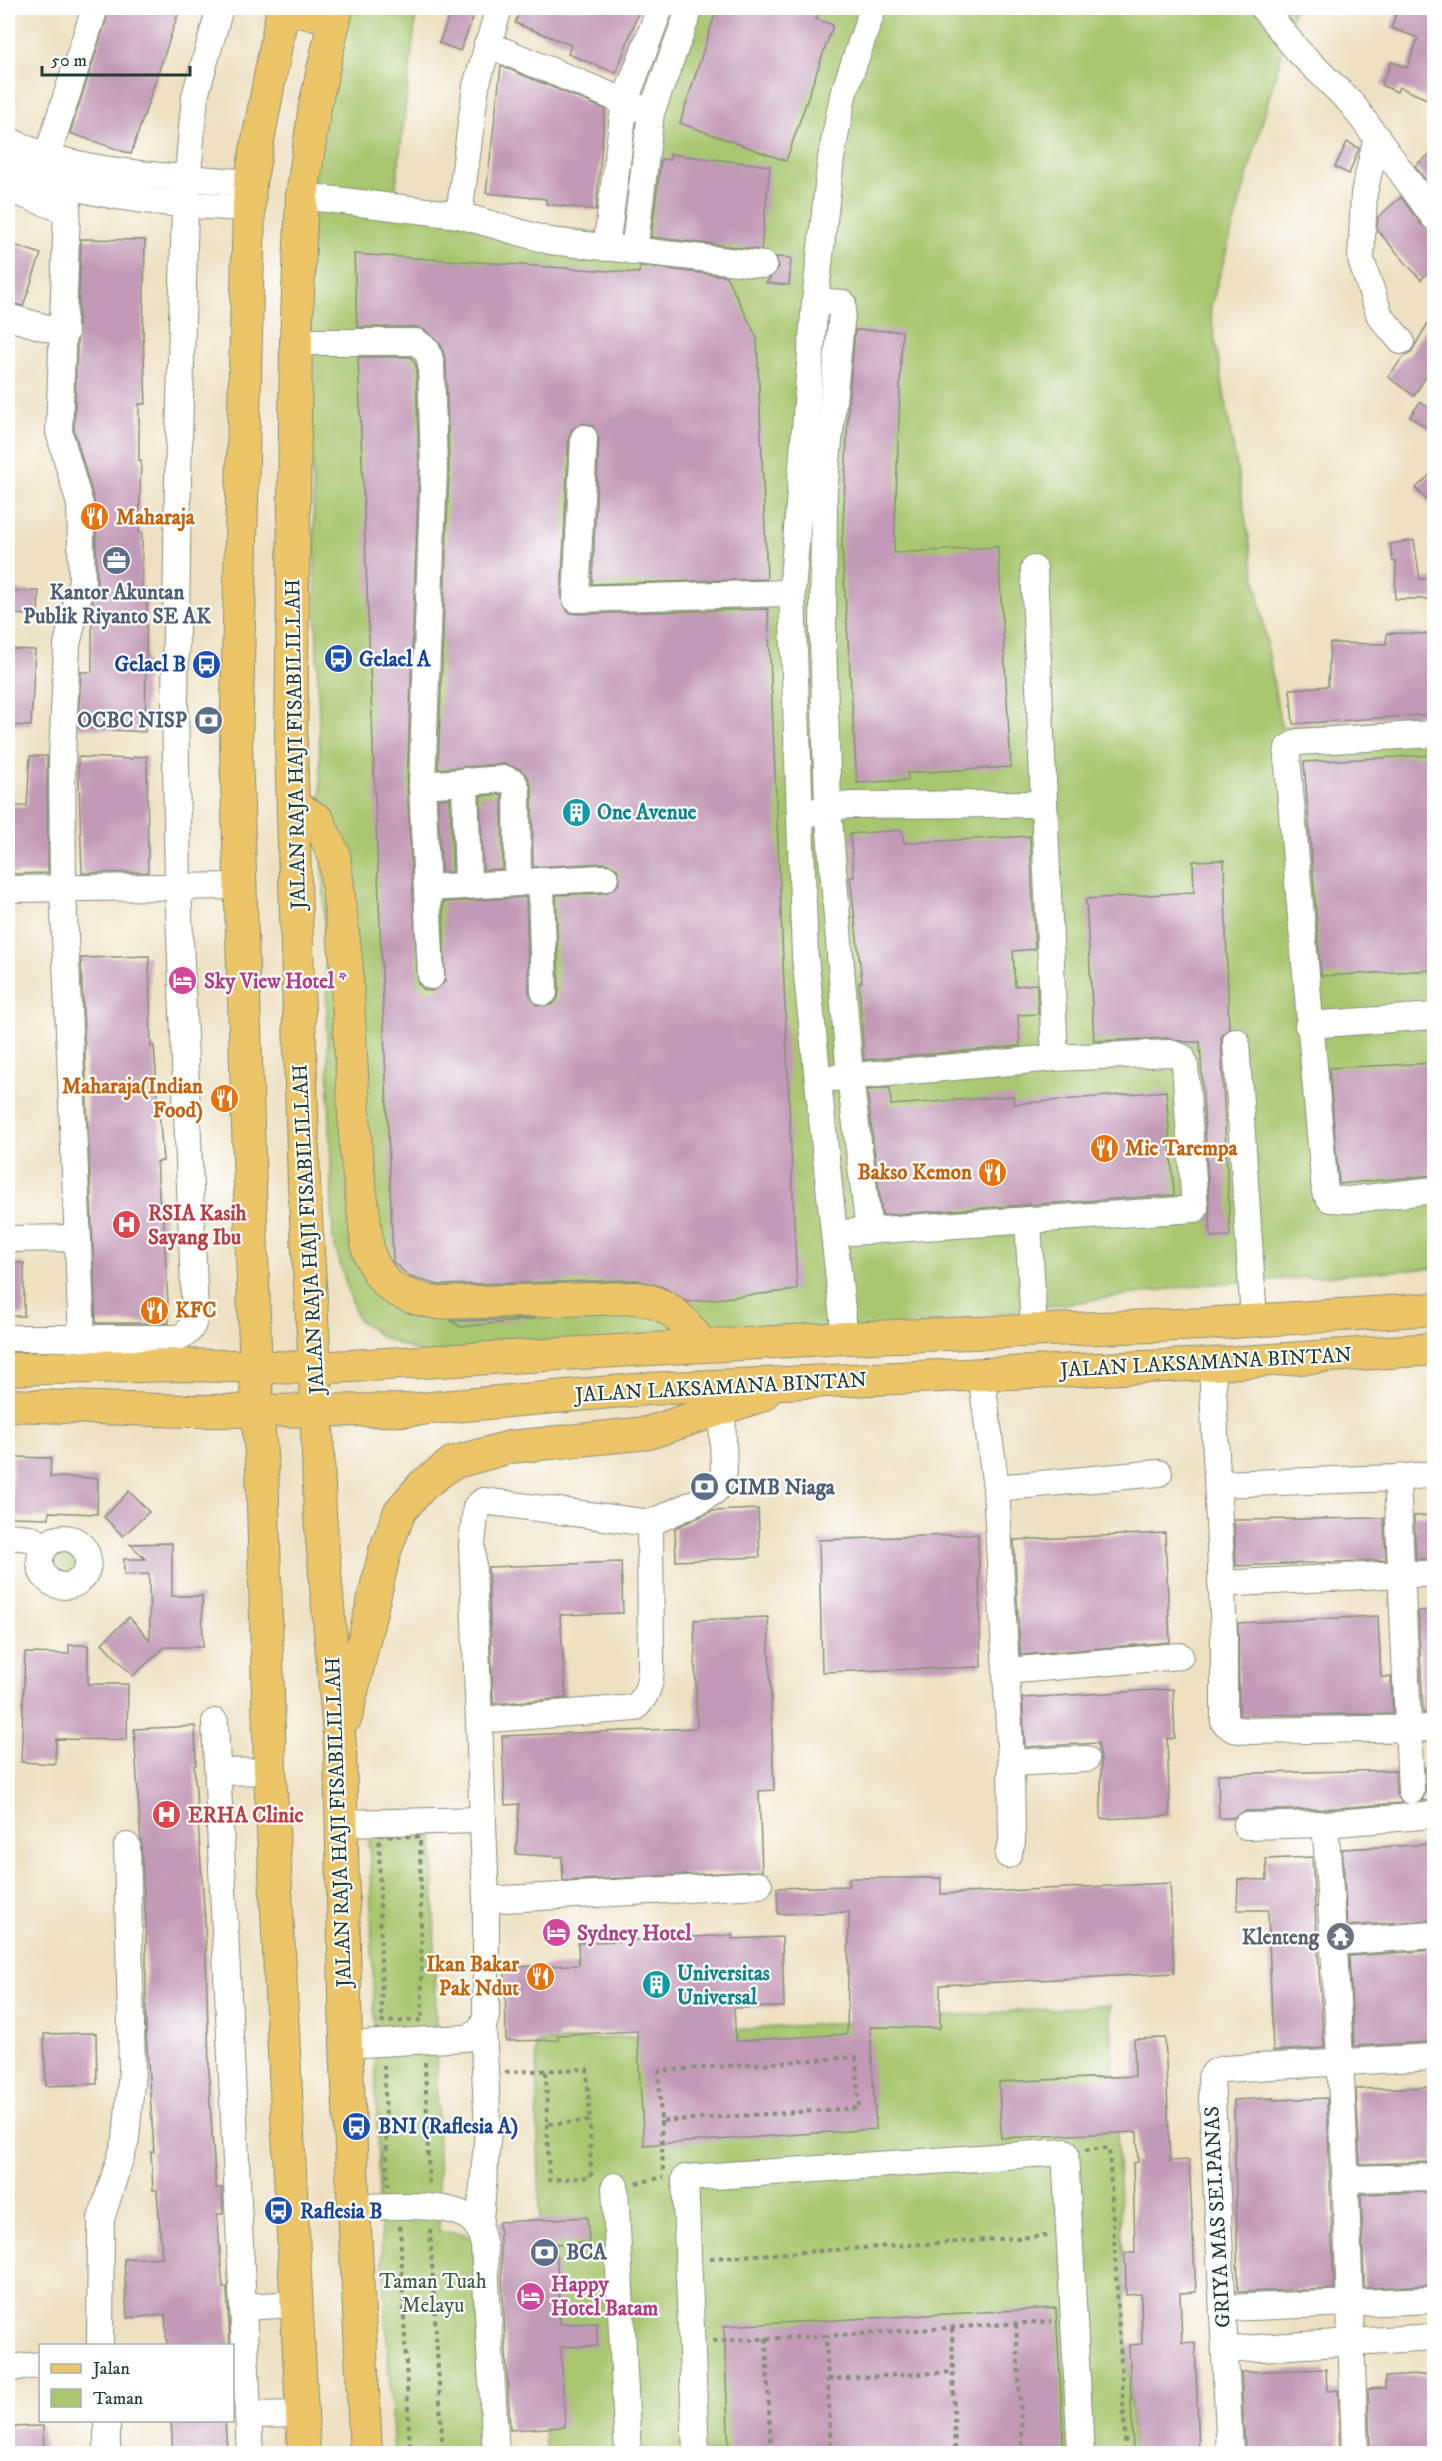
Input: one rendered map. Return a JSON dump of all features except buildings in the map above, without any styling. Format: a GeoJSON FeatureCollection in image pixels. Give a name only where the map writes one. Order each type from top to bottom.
{"type":"FeatureCollection","features":[{"type":"Feature","properties":{"kind":"main road"},"geometry":{"type":"LineString","coordinates":[[304,2454],[270,1771],[262,1466],[257,1410],[236,747],[249,195],[283,8],[335,13]]}},
{"type":"Feature","properties":{"kind":"main road","name":"JALAN RAJA HAJI FISABILILLAH"},"geometry":{"type":"LineString","coordinates":[[335,13],[315,106],[302,196],[296,342],[291,744],[304,1184],[315,1368],[320,1515],[340,1746],[346,2045],[366,2454]]}},
{"type":"Feature","properties":{"kind":"main road"},"geometry":{"type":"LineString","coordinates":[[294,807],[318,820],[334,855],[346,959],[356,1152],[368,1250],[373,1265],[382,1278],[393,1291],[410,1298],[437,1303],[636,1298],[652,1300],[684,1320],[702,1346]]}},
{"type":"Feature","properties":{"kind":"main road","name":"JALAN LAKSAMANA BINTAN"},"geometry":{"type":"LineString","coordinates":[[8,1369],[257,1365],[315,1368],[844,1338],[1034,1331],[1434,1309]]}},
{"type":"Feature","properties":{"kind":"main road","name":"JALAN LAKSAMANA BINTAN"},"geometry":{"type":"LineString","coordinates":[[8,1405],[186,1411],[408,1410],[646,1389],[1212,1364],[1434,1349]]}},
{"type":"Feature","properties":{"kind":"main road"},"geometry":{"type":"LineString","coordinates":[[340,1746],[385,1551],[400,1511],[423,1485],[452,1463],[510,1447],[648,1433],[798,1383]]}},
{"type":"Feature","properties":{"kind":"street"},"geometry":{"type":"LineString","coordinates":[[47,156],[95,8]]}},
{"type":"Feature","properties":{"kind":"street"},"geometry":{"type":"LineString","coordinates":[[8,1338],[177,1338],[187,1333],[194,1321],[178,887],[175,703],[184,206],[195,96],[220,8]]}},
{"type":"Feature","properties":{"kind":"street"},"geometry":{"type":"LineString","coordinates":[[459,215],[476,86],[486,44],[499,8]]}},
{"type":"Feature","properties":{"kind":"street"},"geometry":{"type":"LineString","coordinates":[[606,248],[625,101],[660,8]]}},
{"type":"Feature","properties":{"kind":"street"},"geometry":{"type":"LineString","coordinates":[[634,252],[651,113],[690,8]]}},
{"type":"Feature","properties":{"kind":"street"},"geometry":{"type":"LineString","coordinates":[[844,1338],[805,957],[792,593],[815,302],[831,158],[843,95],[873,8]]}},
{"type":"Feature","properties":{"kind":"street"},"geometry":{"type":"LineString","coordinates":[[1263,8],[1298,51],[1352,104],[1434,217]]}},
{"type":"Feature","properties":{"kind":"street"},"geometry":{"type":"LineString","coordinates":[[486,44],[651,113]]}},
{"type":"Feature","properties":{"kind":"street"},"geometry":{"type":"LineString","coordinates":[[1377,137],[1364,193],[1361,260],[1380,316],[1401,341]]}},
{"type":"Feature","properties":{"kind":"street"},"geometry":{"type":"LineString","coordinates":[[8,140],[47,156],[72,163],[188,178],[249,195]]}},
{"type":"Feature","properties":{"kind":"street"},"geometry":{"type":"LineString","coordinates":[[72,163],[68,199],[65,333],[59,432],[80,505],[82,580],[67,645],[62,758],[63,889],[82,1339]]}},
{"type":"Feature","properties":{"kind":"street"},"geometry":{"type":"LineString","coordinates":[[8,166],[68,199]]}},
{"type":"Feature","properties":{"kind":"street"},"geometry":{"type":"LineString","coordinates":[[8,189],[68,199],[184,206],[249,195]]}},
{"type":"Feature","properties":{"kind":"street"},"geometry":{"type":"LineString","coordinates":[[302,196],[459,215],[550,241],[764,265]]}},
{"type":"Feature","properties":{"kind":"street"},"geometry":{"type":"LineString","coordinates":[[815,302],[843,303],[824,491],[823,641],[828,807],[850,1077],[869,1231]]}},
{"type":"Feature","properties":{"kind":"street"},"geometry":{"type":"LineString","coordinates":[[8,317],[65,333]]}},
{"type":"Feature","properties":{"kind":"street"},"geometry":{"type":"LineString","coordinates":[[296,342],[416,342],[427,350],[431,363],[434,469],[422,785],[432,976]]}},
{"type":"Feature","properties":{"kind":"street"},"geometry":{"type":"LineString","coordinates":[[584,438],[576,600],[792,593]]}},
{"type":"Feature","properties":{"kind":"street"},"geometry":{"type":"LineString","coordinates":[[1034,569],[1055,1058]]}},
{"type":"Feature","properties":{"kind":"street"},"geometry":{"type":"LineString","coordinates":[[793,650],[823,641]]}},
{"type":"Feature","properties":{"kind":"street"},"geometry":{"type":"LineString","coordinates":[[1434,734],[1304,742],[1288,748],[1308,1025],[1323,1185],[1328,1196],[1337,1200],[1434,1190]]}},
{"type":"Feature","properties":{"kind":"street"},"geometry":{"type":"LineString","coordinates":[[422,785],[505,779],[514,783],[517,790],[544,992]]}},
{"type":"Feature","properties":{"kind":"street"},"geometry":{"type":"LineString","coordinates":[[465,782],[468,885]]}},
{"type":"Feature","properties":{"kind":"street"},"geometry":{"type":"LineString","coordinates":[[800,817],[828,807],[1044,804]]}},
{"type":"Feature","properties":{"kind":"street"},"geometry":{"type":"LineString","coordinates":[[427,888],[605,878]]}},
{"type":"Feature","properties":{"kind":"street"},"geometry":{"type":"LineString","coordinates":[[8,889],[240,886]]}},
{"type":"Feature","properties":{"kind":"street"},"geometry":{"type":"LineString","coordinates":[[1308,1025],[1434,1016]]}},
{"type":"Feature","properties":{"kind":"street"},"geometry":{"type":"LineString","coordinates":[[1236,1041],[1254,1320]]}},
{"type":"Feature","properties":{"kind":"street"},"geometry":{"type":"LineString","coordinates":[[817,1079],[1055,1058],[1170,1053],[1182,1057],[1185,1065],[1195,1209],[834,1234]]}},
{"type":"Feature","properties":{"kind":"street"},"geometry":{"type":"LineString","coordinates":[[1028,1220],[1034,1331]]}},
{"type":"Feature","properties":{"kind":"street"},"geometry":{"type":"LineString","coordinates":[[8,1239],[78,1238]]}},
{"type":"Feature","properties":{"kind":"street"},"geometry":{"type":"LineString","coordinates":[[1212,1364],[1219,1484],[1224,1722],[1233,1729],[1246,1731],[1434,1728]]}},
{"type":"Feature","properties":{"kind":"street"},"geometry":{"type":"LineString","coordinates":[[981,1373],[996,1488],[1011,1763],[1012,1842],[1008,1855]]}},
{"type":"Feature","properties":{"kind":"street"},"geometry":{"type":"LineString","coordinates":[[496,2454],[484,2246],[480,2229],[488,2131],[483,2028],[486,2016],[486,1900],[472,1544],[473,1515],[476,1507],[483,1501],[650,1523],[701,1500],[716,1490],[724,1472],[722,1408]]}},
{"type":"Feature","properties":{"kind":"street"},"geometry":{"type":"LineString","coordinates":[[996,1488],[1159,1473]]}},
{"type":"Feature","properties":{"kind":"street"},"geometry":{"type":"LineString","coordinates":[[1219,1484],[1397,1478],[1434,1474]]}},
{"type":"Feature","properties":{"kind":"street"},"geometry":{"type":"LineString","coordinates":[[1397,1478],[1411,1791]]}},
{"type":"Feature","properties":{"kind":"street"},"geometry":{"type":"LineString","coordinates":[[479,1720],[635,1708],[644,1699],[651,1683],[650,1523]]}},
{"type":"Feature","properties":{"kind":"street"},"geometry":{"type":"LineString","coordinates":[[8,1536],[30,1538],[45,1547]]}},
{"type":"Feature","properties":{"kind":"street"},"geometry":{"type":"LineString","coordinates":[[1221,1584],[1400,1574],[1434,1575]]}},
{"type":"Feature","properties":{"kind":"street"},"geometry":{"type":"LineString","coordinates":[[1006,1671],[1180,1656]]}},
{"type":"Feature","properties":{"kind":"street"},"geometry":{"type":"LineString","coordinates":[[215,1722],[244,2307],[239,2356],[248,2415],[250,2454]]}},
{"type":"Feature","properties":{"kind":"street"},"geometry":{"type":"LineString","coordinates":[[1011,1763],[1086,1758]]}},
{"type":"Feature","properties":{"kind":"street"},"geometry":{"type":"LineString","coordinates":[[218,1772],[270,1771]]}},
{"type":"Feature","properties":{"kind":"street"},"geometry":{"type":"LineString","coordinates":[[1246,1826],[1325,1824],[1434,1815]]}},
{"type":"Feature","properties":{"kind":"street"},"geometry":{"type":"LineString","coordinates":[[342,1823],[483,1821]]}},
{"type":"Feature","properties":{"kind":"street"},"geometry":{"type":"LineString","coordinates":[[1325,1824],[1335,1941],[1341,2061],[1351,2302],[1354,2454]]}},
{"type":"Feature","properties":{"kind":"street"},"geometry":{"type":"LineString","coordinates":[[100,2344],[101,2219],[126,2140],[132,2071],[127,1846]]}},
{"type":"Feature","properties":{"kind":"street"},"geometry":{"type":"LineString","coordinates":[[486,1900],[759,1886]]}},
{"type":"Feature","properties":{"kind":"street"},"geometry":{"type":"LineString","coordinates":[[1335,1941],[1434,1935]]}},
{"type":"Feature","properties":{"kind":"street"},"geometry":{"type":"LineString","coordinates":[[346,2045],[465,2038],[483,2028]]}},
{"type":"Feature","properties":{"kind":"street"},"geometry":{"type":"LineString","coordinates":[[1341,2061],[1434,2057]]}},
{"type":"Feature","properties":{"kind":"street","name":"GRIYA MAS SEI.PANAS"},"geometry":{"type":"LineString","coordinates":[[1230,2454],[1210,2085],[1215,2072],[1223,2069],[1341,2061]]}},
{"type":"Feature","properties":{"kind":"street"},"geometry":{"type":"LineString","coordinates":[[696,2454],[689,2260],[674,2178],[1065,2152],[1081,2454]]}},
{"type":"Feature","properties":{"kind":"street"},"geometry":{"type":"LineString","coordinates":[[1346,2180],[1434,2176]]}},
{"type":"Feature","properties":{"kind":"street"},"geometry":{"type":"LineString","coordinates":[[615,2186],[628,2454]]}},
{"type":"Feature","properties":{"kind":"street"},"geometry":{"type":"LineString","coordinates":[[355,2206],[399,2198],[423,2198],[472,2220],[480,2229]]}},
{"type":"Feature","properties":{"kind":"street"},"geometry":{"type":"LineString","coordinates":[[1223,2308],[1434,2300]]}},
{"type":"Feature","properties":{"kind":"street"},"geometry":{"type":"LineString","coordinates":[[244,2307],[298,2304]]}},
{"type":"Feature","properties":{"kind":"street","name":"GRIYA MAS SEI.PANAS"},"geometry":{"type":"LineString","coordinates":[[1225,2350],[1434,2337]]}},
{"type":"Feature","properties":{"kind":"street"},"geometry":{"type":"LineString","coordinates":[[8,2368],[39,2365]]}},
{"type":"Feature","properties":{"kind":"street"},"geometry":{"type":"LineString","coordinates":[[248,2415],[302,2414]]}},
{"type":"Feature","properties":{"kind":"street"},"geometry":{"type":"LineString","coordinates":[[107,2422],[107,2454]]}},
{"type":"Feature","properties":{"kind":"path"},"geometry":{"type":"LineString","coordinates":[[379,1835],[420,1837],[422,2020],[382,2022],[379,1835]]}},
{"type":"Feature","properties":{"kind":"path"},"geometry":{"type":"LineString","coordinates":[[425,2057],[429,2189],[423,2198],[443,2454]]}},
{"type":"Feature","properties":{"kind":"path"},"geometry":{"type":"LineString","coordinates":[[615,2186],[674,2178],[661,2121],[659,2071],[856,2057],[859,2108],[661,2121]]}},
{"type":"Feature","properties":{"kind":"path"},"geometry":{"type":"LineString","coordinates":[[384,2059],[388,2189],[399,2198],[410,2454]]}},
{"type":"Feature","properties":{"kind":"path"},"geometry":{"type":"LineString","coordinates":[[587,2069],[591,2177],[549,2180],[547,2124],[546,2071],[587,2069]]}},
{"type":"Feature","properties":{"kind":"path"},"geometry":{"type":"LineString","coordinates":[[547,2124],[590,2121]]}},
{"type":"Feature","properties":{"kind":"path"},"geometry":{"type":"LineString","coordinates":[[1109,2148],[1126,2454]]}},
{"type":"Feature","properties":{"kind":"path"},"geometry":{"type":"LineString","coordinates":[[689,2260],[1069,2235]]}},
{"type":"Feature","properties":{"kind":"path"},"geometry":{"type":"LineString","coordinates":[[691,2342],[1074,2320]]}},
{"type":"Feature","properties":{"kind":"path"},"geometry":{"type":"LineString","coordinates":[[1016,2324],[1023,2454]]}},
{"type":"Feature","properties":{"kind":"path"},"geometry":{"type":"LineString","coordinates":[[952,2328],[955,2454]]}},
{"type":"Feature","properties":{"kind":"path"},"geometry":{"type":"LineString","coordinates":[[826,2336],[831,2454]]}},
{"type":"Feature","properties":{"kind":"path"},"geometry":{"type":"LineString","coordinates":[[766,2338],[771,2454]]}},
{"type":"Feature","properties":{"kind":"path"},"geometry":{"type":"LineString","coordinates":[[828,2379],[953,2372]]}},
{"type":"Feature","properties":{"kind":"green space"},"geometry":{"type":"Polygon","coordinates":[[[339,8],[417,8],[393,211],[351,208],[639,237],[655,116],[694,8],[1294,8],[1210,310],[1281,727],[1434,720],[1434,1268],[1198,1285],[845,1335],[459,1368],[381,1337],[357,1318],[333,1241],[305,204],[339,8]]]}},
{"type":"Feature","properties":{"kind":"green space"},"geometry":{"type":"Polygon","coordinates":[[[63,1550],[73,1554],[77,1564],[73,1574],[63,1578],[53,1574],[49,1564],[53,1554],[63,1550]]]}},
{"type":"Feature","properties":{"kind":"green space","name":"Taman Tuah Melayu"},"geometry":{"type":"Polygon","coordinates":[[[433,1830],[439,2232],[461,2233],[473,2239],[487,2453],[394,2453],[379,2197],[369,1831],[433,1830]]]}},
{"type":"Feature","properties":{"kind":"green space"},"geometry":{"type":"Polygon","coordinates":[[[1110,2005],[1133,2453],[545,2453],[536,2043],[1110,2005]]]}},
{"type":"Feature","properties":{"kind":"place","name":"Maharaja"},"geometry":{"type":"Point","coordinates":[95,517]}},
{"type":"Feature","properties":{"kind":"place","name":"Kantor Akuntan Publik Riyanto SE AK"},"geometry":{"type":"Point","coordinates":[117,561]}},
{"type":"Feature","properties":{"kind":"place","name":"Gelael A"},"geometry":{"type":"Point","coordinates":[338,659]}},
{"type":"Feature","properties":{"kind":"place","name":"Gelael B"},"geometry":{"type":"Point","coordinates":[207,664]}},
{"type":"Feature","properties":{"kind":"place","name":"OCBC NISP"},"geometry":{"type":"Point","coordinates":[208,720]}},
{"type":"Feature","properties":{"kind":"place","name":"One Avenue"},"geometry":{"type":"Point","coordinates":[576,812]}},
{"type":"Feature","properties":{"kind":"place","name":"Sky View Hotel *"},"geometry":{"type":"Point","coordinates":[183,981]}},
{"type":"Feature","properties":{"kind":"place","name":"Maharaja(Indian Food)"},"geometry":{"type":"Point","coordinates":[224,1098]}},
{"type":"Feature","properties":{"kind":"place","name":"Mie Tarempa"},"geometry":{"type":"Point","coordinates":[1104,1148]}},
{"type":"Feature","properties":{"kind":"place","name":"Bakso Kemon"},"geometry":{"type":"Point","coordinates":[993,1172]}},
{"type":"Feature","properties":{"kind":"place","name":"RSIA Kasih Sayang Ibu"},"geometry":{"type":"Point","coordinates":[127,1225]}},
{"type":"Feature","properties":{"kind":"place","name":"KFC"},"geometry":{"type":"Point","coordinates":[154,1310]}},
{"type":"Feature","properties":{"kind":"place","name":"CIMB Niaga"},"geometry":{"type":"Point","coordinates":[704,1487]}},
{"type":"Feature","properties":{"kind":"place","name":"ERHA Clinic"},"geometry":{"type":"Point","coordinates":[167,1815]}},
{"type":"Feature","properties":{"kind":"place","name":"Sydney Hotel"},"geometry":{"type":"Point","coordinates":[556,1933]}},
{"type":"Feature","properties":{"kind":"place","name":"Klenteng"},"geometry":{"type":"Point","coordinates":[1340,1937]}},
{"type":"Feature","properties":{"kind":"place","name":"Ikan Bakar Pak Ndut"},"geometry":{"type":"Point","coordinates":[540,1976]}},
{"type":"Feature","properties":{"kind":"place","name":"Universitas Universal"},"geometry":{"type":"Point","coordinates":[656,1985]}},
{"type":"Feature","properties":{"kind":"place","name":"BNI (Raflesia A)"},"geometry":{"type":"Point","coordinates":[357,2126]}},
{"type":"Feature","properties":{"kind":"place","name":"Raflesia B"},"geometry":{"type":"Point","coordinates":[279,2211]}},
{"type":"Feature","properties":{"kind":"place","name":"BCA"},"geometry":{"type":"Point","coordinates":[545,2252]}},
{"type":"Feature","properties":{"kind":"place","name":"Happy Hotel Batam"},"geometry":{"type":"Point","coordinates":[530,2296]}}]}
